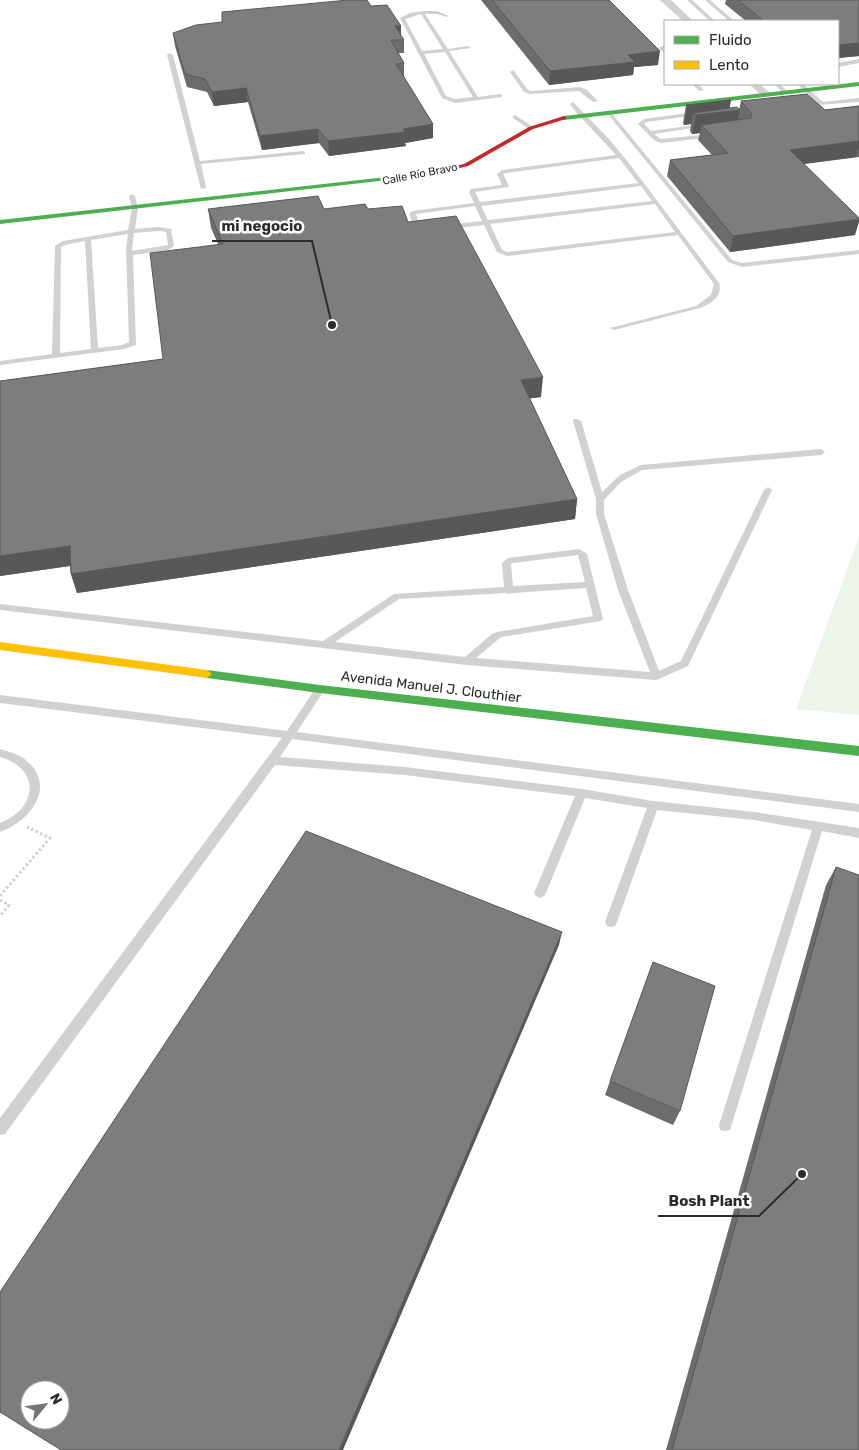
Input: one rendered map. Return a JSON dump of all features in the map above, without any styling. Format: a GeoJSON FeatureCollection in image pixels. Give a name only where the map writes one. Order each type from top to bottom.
{"type":"FeatureCollection","features":[{"type":"Feature","properties":{"kind":"street"},"geometry":{"type":"LineString","coordinates":[[665,0],[687,20]]}},
{"type":"Feature","properties":{"kind":"street"},"geometry":{"type":"LineString","coordinates":[[839,71],[859,72]]}},
{"type":"Feature","properties":{"kind":"street","name":"Calle Río Bravo"},"geometry":{"type":"LineString","coordinates":[[0,211],[135,208],[383,181],[446,171],[466,165],[531,128],[555,120],[580,115],[766,94],[781,88],[859,84]]}},
{"type":"Feature","properties":{"kind":"street"},"geometry":{"type":"LineString","coordinates":[[752,85],[766,94]]}},
{"type":"Feature","properties":{"kind":"street"},"geometry":{"type":"LineString","coordinates":[[682,92],[702,87]]}},
{"type":"Feature","properties":{"kind":"street"},"geometry":{"type":"LineString","coordinates":[[569,104],[600,101]]}},
{"type":"Feature","properties":{"kind":"street"},"geometry":{"type":"LineString","coordinates":[[501,123],[531,112]]}},
{"type":"Feature","properties":{"kind":"street","name":"Calle Río Bravo"},"geometry":{"type":"LineString","coordinates":[[0,222],[47,211],[132,196],[223,185]]}},
{"type":"Feature","properties":{"kind":"street","name":"Avenida Manuel J. Clouthier"},"geometry":{"type":"LineString","coordinates":[[0,646],[320,689],[859,751]]}},
{"type":"Feature","properties":{"kind":"lane"},"geometry":{"type":"LineString","coordinates":[[690,0],[712,20],[730,20]]}},
{"type":"Feature","properties":{"kind":"lane"},"geometry":{"type":"LineString","coordinates":[[708,0],[730,20]]}},
{"type":"Feature","properties":{"kind":"lane"},"geometry":{"type":"LineString","coordinates":[[447,16],[439,12],[402,18],[444,98],[455,101],[500,96]]}},
{"type":"Feature","properties":{"kind":"lane"},"geometry":{"type":"LineString","coordinates":[[422,14],[477,99]]}},
{"type":"Feature","properties":{"kind":"lane"},"geometry":{"type":"LineString","coordinates":[[420,54],[468,48]]}},
{"type":"Feature","properties":{"kind":"lane"},"geometry":{"type":"LineString","coordinates":[[170,55],[203,188]]}},
{"type":"Feature","properties":{"kind":"lane"},"geometry":{"type":"LineString","coordinates":[[839,71],[859,61]]}},
{"type":"Feature","properties":{"kind":"lane"},"geometry":{"type":"LineString","coordinates":[[513,72],[526,91],[531,93],[580,89],[600,101]]}},
{"type":"Feature","properties":{"kind":"lane"},"geometry":{"type":"LineString","coordinates":[[803,87],[822,104]]}},
{"type":"Feature","properties":{"kind":"lane"},"geometry":{"type":"LineString","coordinates":[[798,105],[859,100]]}},
{"type":"Feature","properties":{"kind":"lane"},"geometry":{"type":"LineString","coordinates":[[569,104],[620,156],[680,232],[717,284],[718,290],[715,296],[709,302],[698,307],[614,328]]}},
{"type":"Feature","properties":{"kind":"lane"},"geometry":{"type":"LineString","coordinates":[[609,112],[730,261],[742,265],[859,252]]}},
{"type":"Feature","properties":{"kind":"lane"},"geometry":{"type":"LineString","coordinates":[[699,114],[642,121],[641,124],[657,140],[663,141],[722,135]]}},
{"type":"Feature","properties":{"kind":"lane"},"geometry":{"type":"LineString","coordinates":[[515,117],[531,128]]}},
{"type":"Feature","properties":{"kind":"lane"},"geometry":{"type":"LineString","coordinates":[[650,133],[708,125]]}},
{"type":"Feature","properties":{"kind":"lane"},"geometry":{"type":"LineString","coordinates":[[198,163],[303,153]]}},
{"type":"Feature","properties":{"kind":"lane"},"geometry":{"type":"LineString","coordinates":[[620,156],[504,171],[500,174],[506,186],[472,191],[499,251],[507,254],[680,232]]}},
{"type":"Feature","properties":{"kind":"lane"},"geometry":{"type":"LineString","coordinates":[[430,229],[418,229],[412,214],[641,184]]}},
{"type":"Feature","properties":{"kind":"lane"},"geometry":{"type":"LineString","coordinates":[[0,363],[124,347],[132,344],[134,340],[130,253],[135,208],[132,196]]}},
{"type":"Feature","properties":{"kind":"lane"},"geometry":{"type":"LineString","coordinates":[[439,228],[656,202]]}},
{"type":"Feature","properties":{"kind":"lane"},"geometry":{"type":"LineString","coordinates":[[56,356],[58,246],[63,243],[88,239],[162,229],[169,230],[171,246],[168,248],[130,253]]}},
{"type":"Feature","properties":{"kind":"lane"},"geometry":{"type":"LineString","coordinates":[[88,239],[95,351]]}},
{"type":"Feature","properties":{"kind":"lane"},"geometry":{"type":"LineString","coordinates":[[577,421],[600,499],[600,514],[623,590],[656,676]]}},
{"type":"Feature","properties":{"kind":"lane"},"geometry":{"type":"LineString","coordinates":[[600,499],[617,480],[641,468],[821,452]]}},
{"type":"Feature","properties":{"kind":"lane"},"geometry":{"type":"LineString","coordinates":[[0,607],[467,662],[656,676],[685,663],[768,490]]}},
{"type":"Feature","properties":{"kind":"lane"},"geometry":{"type":"LineString","coordinates":[[467,662],[495,636],[500,634],[598,619],[583,554],[579,552],[511,560],[506,563],[509,591]]}},
{"type":"Feature","properties":{"kind":"lane"},"geometry":{"type":"LineString","coordinates":[[324,645],[397,596],[591,585]]}},
{"type":"Feature","properties":{"kind":"lane"},"geometry":{"type":"LineString","coordinates":[[0,1130],[292,734],[320,689]]}},
{"type":"Feature","properties":{"kind":"lane"},"geometry":{"type":"LineString","coordinates":[[0,698],[292,734],[619,779],[859,808]]}},
{"type":"Feature","properties":{"kind":"lane"},"geometry":{"type":"LineString","coordinates":[[0,752],[26,765],[34,783],[35,795],[31,804],[16,821],[0,828]]}},
{"type":"Feature","properties":{"kind":"lane"},"geometry":{"type":"LineString","coordinates":[[272,761],[405,770],[754,816],[859,832]]}},
{"type":"Feature","properties":{"kind":"lane"},"geometry":{"type":"LineString","coordinates":[[540,893],[582,793]]}},
{"type":"Feature","properties":{"kind":"lane"},"geometry":{"type":"LineString","coordinates":[[611,922],[653,804]]}},
{"type":"Feature","properties":{"kind":"lane"},"geometry":{"type":"LineString","coordinates":[[725,1125],[818,827]]}},
{"type":"Feature","properties":{"kind":"path"},"geometry":{"type":"LineString","coordinates":[[0,896],[50,838],[16,821]]}},
{"type":"Feature","properties":{"kind":"path"},"geometry":{"type":"LineString","coordinates":[[0,900],[9,905],[0,916]]}},
{"type":"Feature","properties":{"kind":"shaded area"},"geometry":{"type":"Polygon","coordinates":[[[859,537],[859,715],[796,709],[859,537]]]}},
{"type":"Feature","properties":{"kind":"building"},"geometry":{"type":"Polygon","coordinates":[[[348,0],[367,0],[371,6],[387,5],[401,26],[395,26],[404,40],[391,40],[404,63],[396,64],[433,124],[403,129],[405,132],[328,141],[318,129],[260,136],[246,88],[212,92],[205,79],[185,74],[173,33],[196,25],[222,22],[222,12],[348,0]]]}},
{"type":"Feature","properties":{"kind":"building"},"geometry":{"type":"Polygon","coordinates":[[[492,0],[609,0],[660,51],[628,55],[635,62],[550,71],[492,0]]]}},
{"type":"Feature","properties":{"kind":"building"},"geometry":{"type":"Polygon","coordinates":[[[738,0],[859,0],[859,43],[839,45],[839,20],[763,20],[738,0]]]}},
{"type":"Feature","properties":{"kind":"building"},"geometry":{"type":"Polygon","coordinates":[[[807,94],[825,110],[859,106],[859,141],[790,150],[859,219],[733,236],[670,160],[728,153],[701,125],[751,118],[752,114],[741,101],[807,94]]]}},
{"type":"Feature","properties":{"kind":"building"},"geometry":{"type":"Polygon","coordinates":[[[731,100],[687,106],[686,105],[731,100]]]}},
{"type":"Feature","properties":{"kind":"building"},"geometry":{"type":"Polygon","coordinates":[[[737,107],[740,110],[696,115],[693,113],[737,107]]]}},
{"type":"Feature","properties":{"kind":"building"},"geometry":{"type":"Polygon","coordinates":[[[318,196],[324,209],[365,204],[368,209],[402,206],[408,222],[456,216],[543,377],[521,380],[577,499],[71,574],[70,546],[0,556],[0,381],[163,359],[150,253],[223,244],[208,209],[318,196]]]}},
{"type":"Feature","properties":{"kind":"building"},"geometry":{"type":"Polygon","coordinates":[[[306,831],[562,932],[339,1450],[61,1450],[29,1430],[70,1430],[70,1380],[20,1380],[20,1424],[0,1412],[0,1292],[306,831]]]}},
{"type":"Feature","properties":{"kind":"building"},"geometry":{"type":"Polygon","coordinates":[[[836,867],[859,875],[859,1450],[672,1450],[836,867]]]}},
{"type":"Feature","properties":{"kind":"building"},"geometry":{"type":"Polygon","coordinates":[[[653,962],[715,986],[680,1111],[610,1081],[653,962]]]}},
{"type":"Feature","properties":{"kind":"traffic: fast"},"geometry":{"type":"LineString","coordinates":[[564,118],[859,84]]}},
{"type":"Feature","properties":{"kind":"traffic: fast"},"geometry":{"type":"LineString","coordinates":[[0,222],[386,179]]}},
{"type":"Feature","properties":{"kind":"traffic: fast"},"geometry":{"type":"LineString","coordinates":[[207,674],[320,689],[859,751]]}},
{"type":"Feature","properties":{"kind":"traffic: slow"},"geometry":{"type":"LineString","coordinates":[[0,646],[207,674]]}},
{"type":"Feature","properties":{"kind":"traffic: jam"},"geometry":{"type":"LineString","coordinates":[[386,179],[423,175],[466,165],[531,128],[564,118]]}},
{"type":"Feature","properties":{"kind":"place","name":"mi negocio"},"geometry":{"type":"Point","coordinates":[332,325]}},
{"type":"Feature","properties":{"kind":"place","name":"Bosh Plant"},"geometry":{"type":"Point","coordinates":[802,1174]}}]}
